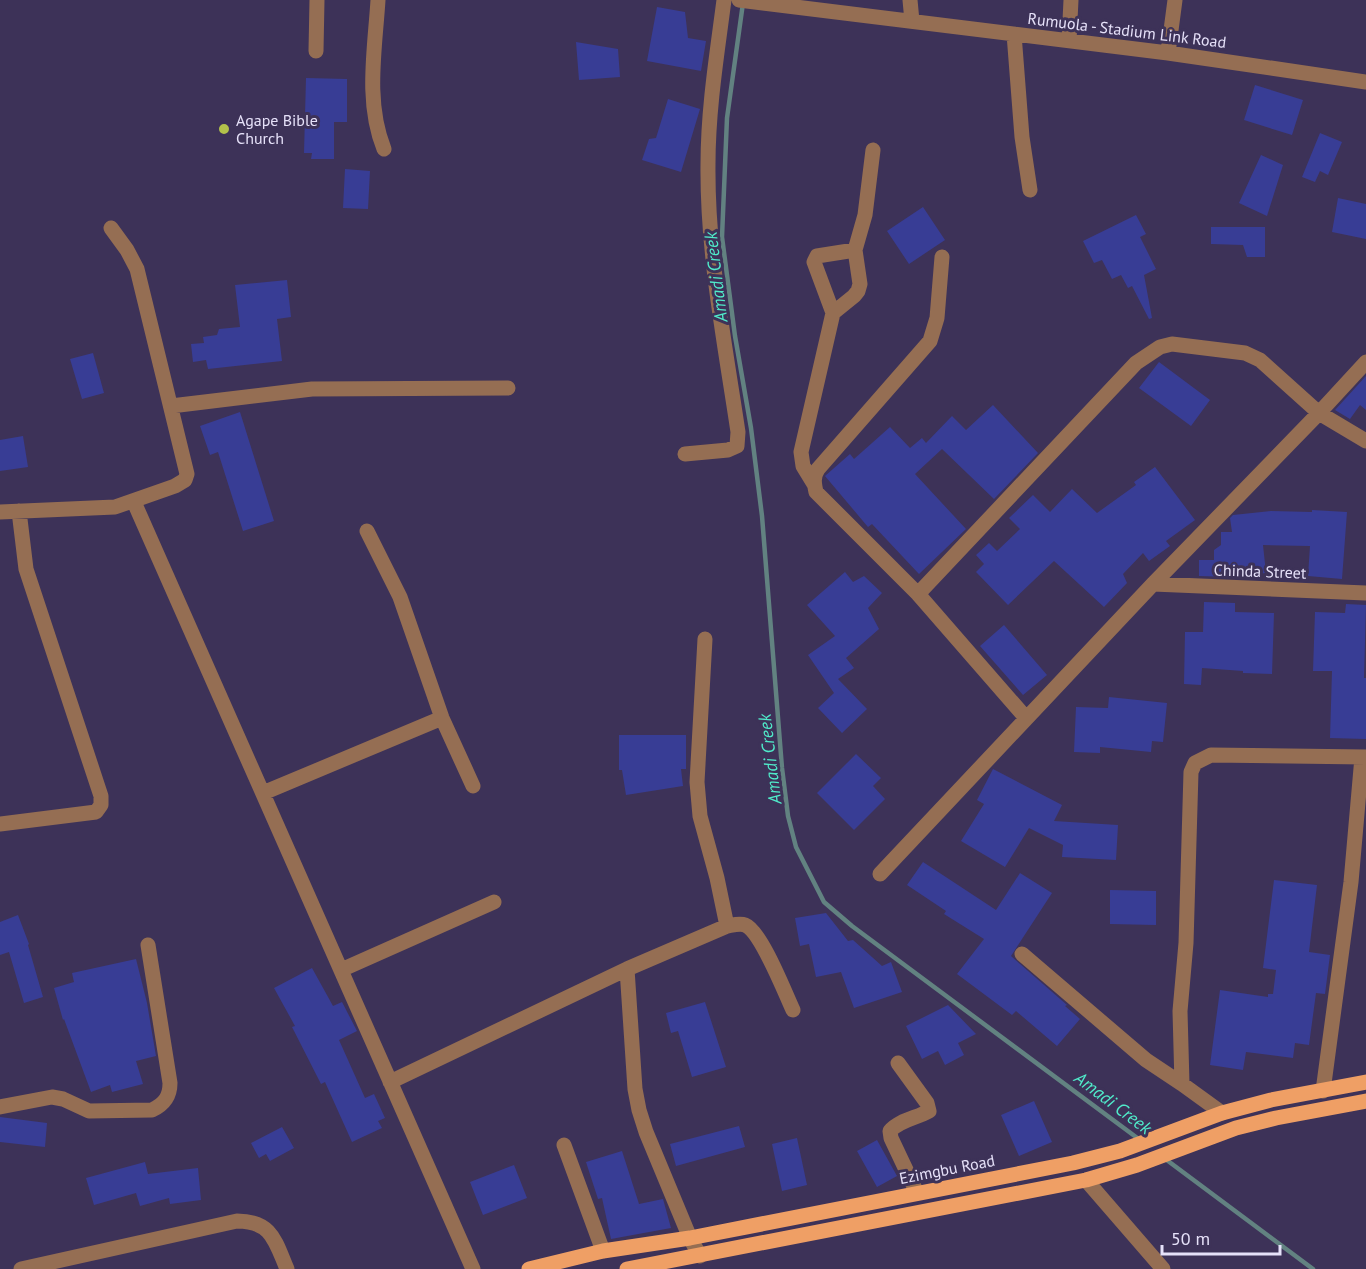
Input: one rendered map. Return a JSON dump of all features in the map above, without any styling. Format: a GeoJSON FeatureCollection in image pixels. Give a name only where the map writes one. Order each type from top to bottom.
{"type":"FeatureCollection","features":[{"type":"Feature","properties":{"kind":"main road","name":"Ezimgbu Road"},"geometry":{"type":"LineString","coordinates":[[529,1269],[603,1251],[690,1238],[1073,1163],[1120,1151],[1222,1113],[1271,1100],[1366,1082]]}},
{"type":"Feature","properties":{"kind":"main road"},"geometry":{"type":"LineString","coordinates":[[627,1269],[1086,1180],[1137,1166],[1236,1128],[1366,1101]]}},
{"type":"Feature","properties":{"kind":"street"},"geometry":{"type":"LineString","coordinates":[[315,51],[317,0]]}},
{"type":"Feature","properties":{"kind":"street"},"geometry":{"type":"LineString","coordinates":[[378,0],[373,105],[384,149]]}},
{"type":"Feature","properties":{"kind":"street"},"geometry":{"type":"LineString","coordinates":[[685,454],[728,450],[737,446],[738,432],[709,221],[713,92],[724,0]]}},
{"type":"Feature","properties":{"kind":"street"},"geometry":{"type":"LineString","coordinates":[[910,0],[912,21]]}},
{"type":"Feature","properties":{"kind":"street"},"geometry":{"type":"LineString","coordinates":[[1069,40],[1071,0]]}},
{"type":"Feature","properties":{"kind":"street"},"geometry":{"type":"LineString","coordinates":[[1168,52],[1175,0]]}},
{"type":"Feature","properties":{"kind":"street","name":"Rumuola - Stadium Link Road"},"geometry":{"type":"LineString","coordinates":[[747,1],[1168,52],[1366,82]]}},
{"type":"Feature","properties":{"kind":"street"},"geometry":{"type":"LineString","coordinates":[[1014,34],[1022,137],[1030,190]]}},
{"type":"Feature","properties":{"kind":"street"},"geometry":{"type":"LineString","coordinates":[[833,313],[858,291],[860,284],[855,250],[865,215],[873,150]]}},
{"type":"Feature","properties":{"kind":"street"},"geometry":{"type":"LineString","coordinates":[[0,512],[115,507],[134,502],[185,480],[187,474],[136,269],[111,228]]}},
{"type":"Feature","properties":{"kind":"street"},"geometry":{"type":"LineString","coordinates":[[814,484],[803,466],[801,452],[833,313],[814,262],[817,256],[855,250]]}},
{"type":"Feature","properties":{"kind":"street"},"geometry":{"type":"LineString","coordinates":[[942,257],[937,318],[930,341],[818,469],[814,476],[814,484],[816,492],[918,594],[1026,718]]}},
{"type":"Feature","properties":{"kind":"street"},"geometry":{"type":"LineString","coordinates":[[918,594],[1136,363],[1160,347],[1172,344],[1190,345],[1245,353],[1260,360],[1318,413],[1366,441]]}},
{"type":"Feature","properties":{"kind":"street"},"geometry":{"type":"LineString","coordinates":[[880,874],[1366,362]]}},
{"type":"Feature","properties":{"kind":"street"},"geometry":{"type":"LineString","coordinates":[[171,406],[312,389],[508,388]]}},
{"type":"Feature","properties":{"kind":"street"},"geometry":{"type":"LineString","coordinates":[[134,502],[473,1269]]}},
{"type":"Feature","properties":{"kind":"street"},"geometry":{"type":"LineString","coordinates":[[0,824],[96,812],[100,805],[100,796],[26,569],[19,511]]}},
{"type":"Feature","properties":{"kind":"street"},"geometry":{"type":"LineString","coordinates":[[367,531],[399,597],[442,718],[473,786]]}},
{"type":"Feature","properties":{"kind":"street","name":"Chinda Street"},"geometry":{"type":"LineString","coordinates":[[1153,584],[1366,593]]}},
{"type":"Feature","properties":{"kind":"street"},"geometry":{"type":"LineString","coordinates":[[705,639],[697,782],[699,816],[717,878],[727,926]]}},
{"type":"Feature","properties":{"kind":"street"},"geometry":{"type":"LineString","coordinates":[[263,793],[442,718]]}},
{"type":"Feature","properties":{"kind":"street"},"geometry":{"type":"LineString","coordinates":[[1182,1084],[1180,1011],[1186,943],[1190,782],[1195,763],[1212,755],[1364,757],[1351,882],[1323,1090]]}},
{"type":"Feature","properties":{"kind":"street"},"geometry":{"type":"LineString","coordinates":[[341,970],[494,902]]}},
{"type":"Feature","properties":{"kind":"street"},"geometry":{"type":"LineString","coordinates":[[390,1082],[627,969],[727,926],[744,924],[752,929],[768,955],[793,1010]]}},
{"type":"Feature","properties":{"kind":"street"},"geometry":{"type":"LineString","coordinates":[[0,1107],[52,1097],[63,1099],[89,1111],[152,1110],[167,1100],[170,1083],[148,945]]}},
{"type":"Feature","properties":{"kind":"street"},"geometry":{"type":"LineString","coordinates":[[1022,954],[1146,1060],[1222,1113]]}},
{"type":"Feature","properties":{"kind":"street"},"geometry":{"type":"LineString","coordinates":[[627,969],[635,1089],[639,1110],[690,1238],[700,1256]]}},
{"type":"Feature","properties":{"kind":"street"},"geometry":{"type":"LineString","coordinates":[[898,1063],[927,1103],[929,1111],[894,1126],[890,1131],[891,1138],[917,1193]]}},
{"type":"Feature","properties":{"kind":"street"},"geometry":{"type":"LineString","coordinates":[[564,1145],[603,1251]]}},
{"type":"Feature","properties":{"kind":"street"},"geometry":{"type":"LineString","coordinates":[[1086,1180],[1163,1269]]}},
{"type":"Feature","properties":{"kind":"street"},"geometry":{"type":"LineString","coordinates":[[21,1269],[237,1221],[260,1224],[269,1232],[287,1269]]}},
{"type":"Feature","properties":{"kind":"building"},"geometry":{"type":"Polygon","coordinates":[[[657,7],[685,12],[688,38],[706,41],[701,71],[647,61],[657,7]]]}},
{"type":"Feature","properties":{"kind":"building"},"geometry":{"type":"Polygon","coordinates":[[[576,42],[618,49],[620,77],[579,80],[576,42]]]}},
{"type":"Feature","properties":{"kind":"building"},"geometry":{"type":"Polygon","coordinates":[[[306,78],[347,79],[347,122],[334,122],[334,159],[311,159],[312,153],[304,153],[306,78]]]}},
{"type":"Feature","properties":{"kind":"building"},"geometry":{"type":"Polygon","coordinates":[[[1255,85],[1303,100],[1292,135],[1244,120],[1255,85]]]}},
{"type":"Feature","properties":{"kind":"building"},"geometry":{"type":"Polygon","coordinates":[[[668,99],[700,109],[681,172],[642,160],[649,139],[656,138],[668,99]]]}},
{"type":"Feature","properties":{"kind":"building"},"geometry":{"type":"Polygon","coordinates":[[[1320,133],[1342,142],[1328,175],[1320,171],[1315,182],[1302,177],[1320,133]]]}},
{"type":"Feature","properties":{"kind":"building"},"geometry":{"type":"Polygon","coordinates":[[[1261,155],[1283,165],[1267,216],[1239,203],[1261,155]]]}},
{"type":"Feature","properties":{"kind":"building"},"geometry":{"type":"Polygon","coordinates":[[[345,169],[370,171],[368,209],[343,208],[345,169]]]}},
{"type":"Feature","properties":{"kind":"building"},"geometry":{"type":"Polygon","coordinates":[[[1338,198],[1366,204],[1366,239],[1332,232],[1338,198]]]}},
{"type":"Feature","properties":{"kind":"building"},"geometry":{"type":"Polygon","coordinates":[[[923,207],[945,240],[909,264],[887,231],[923,207]]]}},
{"type":"Feature","properties":{"kind":"building"},"geometry":{"type":"Polygon","coordinates":[[[1136,215],[1146,234],[1140,237],[1156,269],[1144,275],[1152,318],[1149,319],[1132,286],[1128,288],[1121,275],[1112,279],[1102,260],[1094,263],[1083,241],[1136,215]]]}},
{"type":"Feature","properties":{"kind":"building"},"geometry":{"type":"Polygon","coordinates":[[[1211,227],[1265,227],[1265,257],[1247,257],[1243,245],[1211,244],[1211,227]]]}},
{"type":"Feature","properties":{"kind":"building"},"geometry":{"type":"Polygon","coordinates":[[[287,280],[291,317],[277,319],[282,361],[208,369],[206,360],[193,362],[191,344],[204,343],[203,337],[217,335],[219,329],[240,327],[235,285],[287,280]]]}},
{"type":"Feature","properties":{"kind":"building"},"geometry":{"type":"Polygon","coordinates":[[[93,353],[104,393],[82,399],[70,359],[93,353]]]}},
{"type":"Feature","properties":{"kind":"building"},"geometry":{"type":"Polygon","coordinates":[[[1159,362],[1210,400],[1191,426],[1139,388],[1159,362]]]}},
{"type":"Feature","properties":{"kind":"building"},"geometry":{"type":"Polygon","coordinates":[[[1366,376],[1366,410],[1360,405],[1350,419],[1335,410],[1366,376]]]}},
{"type":"Feature","properties":{"kind":"building"},"geometry":{"type":"Polygon","coordinates":[[[993,405],[1038,453],[994,499],[942,449],[915,474],[966,529],[919,574],[872,524],[868,527],[825,476],[850,454],[854,459],[890,427],[910,448],[922,438],[926,443],[952,416],[966,430],[993,405]]]}},
{"type":"Feature","properties":{"kind":"building"},"geometry":{"type":"Polygon","coordinates":[[[240,412],[274,521],[243,531],[218,452],[210,455],[200,426],[240,412]]]}},
{"type":"Feature","properties":{"kind":"building"},"geometry":{"type":"Polygon","coordinates":[[[23,436],[28,467],[0,471],[0,440],[23,436]]]}},
{"type":"Feature","properties":{"kind":"building"},"geometry":{"type":"Polygon","coordinates":[[[1155,467],[1195,520],[1166,541],[1170,546],[1149,561],[1143,553],[1123,574],[1127,583],[1104,607],[1054,561],[1008,605],[976,572],[984,564],[976,555],[989,543],[997,551],[1020,529],[1009,518],[1033,495],[1050,512],[1072,489],[1097,513],[1136,485],[1134,482],[1155,467]]]}},
{"type":"Feature","properties":{"kind":"building"},"geometry":{"type":"Polygon","coordinates":[[[1312,510],[1347,512],[1342,579],[1308,576],[1310,546],[1263,545],[1266,573],[1229,577],[1199,576],[1199,560],[1214,560],[1214,550],[1221,545],[1221,532],[1232,532],[1230,518],[1233,515],[1271,511],[1312,512],[1312,510]]]}},
{"type":"Feature","properties":{"kind":"building"},"geometry":{"type":"Polygon","coordinates":[[[845,572],[853,582],[864,576],[882,593],[868,608],[879,629],[846,658],[854,668],[838,679],[867,709],[842,733],[818,708],[834,693],[808,655],[835,636],[807,605],[845,572]]]}},
{"type":"Feature","properties":{"kind":"building"},"geometry":{"type":"Polygon","coordinates":[[[1204,602],[1235,603],[1235,612],[1274,613],[1272,674],[1202,668],[1201,685],[1184,684],[1185,632],[1203,632],[1204,602]]]}},
{"type":"Feature","properties":{"kind":"building"},"geometry":{"type":"Polygon","coordinates":[[[1346,604],[1366,605],[1364,678],[1366,678],[1366,739],[1330,738],[1332,671],[1313,671],[1315,612],[1345,613],[1346,604]]]}},
{"type":"Feature","properties":{"kind":"building"},"geometry":{"type":"Polygon","coordinates":[[[1004,625],[1047,675],[1023,695],[980,646],[1004,625]]]}},
{"type":"Feature","properties":{"kind":"building"},"geometry":{"type":"Polygon","coordinates":[[[1109,697],[1167,703],[1163,742],[1152,741],[1151,752],[1100,747],[1100,753],[1074,752],[1076,707],[1108,708],[1109,697]]]}},
{"type":"Feature","properties":{"kind":"building"},"geometry":{"type":"Polygon","coordinates":[[[619,735],[686,735],[686,769],[681,769],[683,786],[626,795],[622,770],[619,770],[619,735]]]}},
{"type":"Feature","properties":{"kind":"building"},"geometry":{"type":"Polygon","coordinates":[[[856,754],[881,778],[873,786],[885,799],[854,830],[817,793],[856,754]]]}},
{"type":"Feature","properties":{"kind":"building"},"geometry":{"type":"Polygon","coordinates":[[[993,769],[1062,805],[1054,821],[1118,825],[1116,860],[1062,857],[1063,845],[1029,828],[1005,867],[961,841],[984,804],[977,800],[993,769]]]}},
{"type":"Feature","properties":{"kind":"building"},"geometry":{"type":"Polygon","coordinates":[[[923,862],[996,910],[1020,873],[1052,893],[1011,956],[1080,1019],[1057,1046],[1016,1011],[1012,1015],[957,974],[984,939],[944,914],[946,911],[907,885],[923,862]]]}},
{"type":"Feature","properties":{"kind":"building"},"geometry":{"type":"Polygon","coordinates":[[[1274,880],[1317,885],[1309,952],[1330,955],[1325,994],[1316,993],[1309,1045],[1295,1043],[1293,1058],[1246,1052],[1243,1070],[1210,1065],[1220,990],[1268,997],[1268,994],[1273,994],[1276,970],[1263,968],[1274,880]]]}},
{"type":"Feature","properties":{"kind":"building"},"geometry":{"type":"Polygon","coordinates":[[[1110,890],[1156,891],[1156,925],[1110,924],[1110,890]]]}},
{"type":"Feature","properties":{"kind":"building"},"geometry":{"type":"Polygon","coordinates":[[[826,913],[848,941],[853,940],[882,966],[891,962],[902,992],[854,1008],[841,972],[816,977],[809,944],[800,946],[795,918],[826,913]]]}},
{"type":"Feature","properties":{"kind":"building"},"geometry":{"type":"Polygon","coordinates":[[[18,915],[29,944],[43,997],[24,1003],[9,952],[0,955],[0,922],[18,915]]]}},
{"type":"Feature","properties":{"kind":"building"},"geometry":{"type":"Polygon","coordinates":[[[136,959],[147,1003],[156,1056],[136,1061],[143,1084],[112,1092],[110,1085],[91,1092],[63,1020],[54,988],[74,982],[72,973],[136,959]]]}},
{"type":"Feature","properties":{"kind":"building"},"geometry":{"type":"Polygon","coordinates":[[[312,968],[333,1006],[342,1002],[357,1031],[339,1040],[365,1098],[374,1094],[385,1118],[378,1121],[382,1128],[352,1142],[325,1082],[321,1084],[292,1027],[295,1026],[274,988],[312,968]]]}},
{"type":"Feature","properties":{"kind":"building"},"geometry":{"type":"Polygon","coordinates":[[[705,1002],[726,1067],[692,1077],[678,1031],[671,1033],[666,1013],[705,1002]]]}},
{"type":"Feature","properties":{"kind":"building"},"geometry":{"type":"Polygon","coordinates":[[[948,1005],[976,1034],[958,1043],[964,1055],[945,1065],[938,1051],[922,1059],[906,1026],[948,1005]]]}},
{"type":"Feature","properties":{"kind":"building"},"geometry":{"type":"Polygon","coordinates":[[[1034,1101],[1052,1142],[1019,1156],[1001,1115],[1034,1101]]]}},
{"type":"Feature","properties":{"kind":"building"},"geometry":{"type":"Polygon","coordinates":[[[0,1117],[47,1123],[45,1147],[0,1142],[0,1117]]]}},
{"type":"Feature","properties":{"kind":"building"},"geometry":{"type":"Polygon","coordinates":[[[739,1126],[745,1147],[676,1166],[670,1144],[739,1126]]]}},
{"type":"Feature","properties":{"kind":"building"},"geometry":{"type":"Polygon","coordinates":[[[282,1127],[294,1148],[270,1161],[266,1154],[259,1158],[251,1143],[282,1127]]]}},
{"type":"Feature","properties":{"kind":"building"},"geometry":{"type":"Polygon","coordinates":[[[797,1138],[807,1185],[782,1191],[772,1144],[797,1138]]]}},
{"type":"Feature","properties":{"kind":"building"},"geometry":{"type":"Polygon","coordinates":[[[877,1140],[897,1176],[877,1187],[857,1151],[877,1140]]]}},
{"type":"Feature","properties":{"kind":"building"},"geometry":{"type":"Polygon","coordinates":[[[622,1151],[639,1204],[663,1199],[671,1228],[611,1239],[602,1198],[598,1199],[586,1162],[622,1151]]]}},
{"type":"Feature","properties":{"kind":"building"},"geometry":{"type":"Polygon","coordinates":[[[145,1162],[148,1174],[198,1168],[201,1200],[170,1204],[169,1198],[140,1206],[136,1193],[94,1205],[86,1178],[145,1162]]]}},
{"type":"Feature","properties":{"kind":"building"},"geometry":{"type":"Polygon","coordinates":[[[514,1165],[527,1198],[483,1215],[470,1182],[514,1165]]]}},
{"type":"Feature","properties":{"kind":"waterway","name":"Amadi Creek"},"geometry":{"type":"LineString","coordinates":[[743,3],[727,118],[722,237],[762,516],[782,768],[788,816],[796,847],[824,902],[852,926],[1140,1140]]}},
{"type":"Feature","properties":{"kind":"waterway","name":"Amadi Creek"},"geometry":{"type":"LineString","coordinates":[[1164,1158],[1313,1269]]}},
{"type":"Feature","properties":{"kind":"place","name":"Agape Bible Church"},"geometry":{"type":"Point","coordinates":[224,129]}}]}
